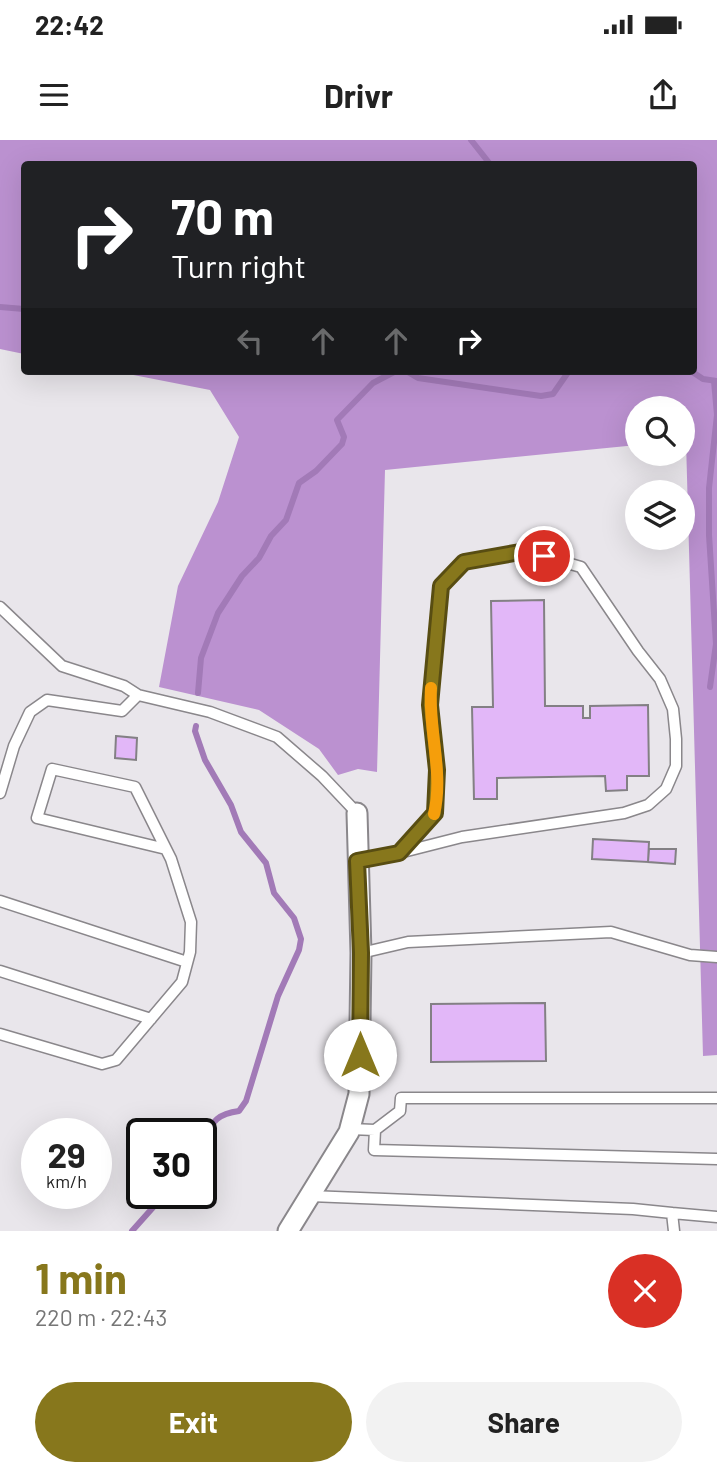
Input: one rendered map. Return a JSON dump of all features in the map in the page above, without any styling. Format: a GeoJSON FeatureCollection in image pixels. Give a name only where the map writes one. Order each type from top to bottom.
{"type":"FeatureCollection","features":[{"type":"Feature","properties":{"kind":"street"},"geometry":{"type":"LineString","coordinates":[[288,1231],[354,1120],[360,1081],[361,953],[357,813]]}},
{"type":"Feature","properties":{"kind":"lane"},"geometry":{"type":"LineString","coordinates":[[357,861],[399,853],[462,837],[624,813],[648,805],[666,789],[676,766],[673,709],[660,679],[582,567],[526,551],[464,562],[441,586],[430,705],[437,770],[435,813],[399,853]]}},
{"type":"Feature","properties":{"kind":"lane"},"geometry":{"type":"LineString","coordinates":[[0,607],[62,666],[124,686],[138,695],[210,712],[277,737],[323,776],[357,813]]}},
{"type":"Feature","properties":{"kind":"lane"},"geometry":{"type":"LineString","coordinates":[[0,793],[14,746],[30,712],[47,700],[122,711],[138,695]]}},
{"type":"Feature","properties":{"kind":"lane"},"geometry":{"type":"LineString","coordinates":[[0,1034],[102,1064],[116,1060],[182,982],[190,952],[191,922],[166,849],[135,787],[52,769],[37,818],[166,849]]}},
{"type":"Feature","properties":{"kind":"lane"},"geometry":{"type":"LineString","coordinates":[[0,901],[187,962]]}},
{"type":"Feature","properties":{"kind":"lane"},"geometry":{"type":"LineString","coordinates":[[361,953],[408,942],[611,932],[690,955],[717,957]]}},
{"type":"Feature","properties":{"kind":"lane"},"geometry":{"type":"LineString","coordinates":[[0,971],[151,1018]]}},
{"type":"Feature","properties":{"kind":"lane"},"geometry":{"type":"LineString","coordinates":[[350,1129],[375,1130],[400,1111],[401,1098],[717,1098]]}},
{"type":"Feature","properties":{"kind":"lane"},"geometry":{"type":"LineString","coordinates":[[375,1130],[374,1150],[717,1159]]}},
{"type":"Feature","properties":{"kind":"lane"},"geometry":{"type":"LineString","coordinates":[[310,1196],[633,1209],[717,1217]]}},
{"type":"Feature","properties":{"kind":"lane"},"geometry":{"type":"LineString","coordinates":[[673,1213],[674,1231]]}},
{"type":"Feature","properties":{"kind":"shaded area"},"geometry":{"type":"Polygon","coordinates":[[[0,140],[717,140],[717,1055],[703,1056],[689,550],[695,550],[695,480],[687,480],[687,466],[695,466],[695,396],[625,396],[625,446],[385,470],[377,772],[358,769],[338,775],[319,749],[259,710],[159,687],[178,586],[218,502],[239,437],[210,390],[133,375],[697,375],[697,161],[21,161],[21,353],[0,349],[0,140]]]}},
{"type":"Feature","properties":{"kind":"building"},"geometry":{"type":"Polygon","coordinates":[[[544,600],[545,706],[583,706],[583,718],[590,718],[590,706],[648,705],[649,776],[627,776],[627,790],[606,791],[605,776],[497,778],[497,799],[474,799],[472,707],[493,707],[491,601],[544,600]]]}},
{"type":"Feature","properties":{"kind":"building"},"geometry":{"type":"Polygon","coordinates":[[[116,736],[137,738],[136,760],[115,758],[116,736]]]}},
{"type":"Feature","properties":{"kind":"building"},"geometry":{"type":"Polygon","coordinates":[[[593,839],[649,842],[648,862],[592,859],[593,839]]]}},
{"type":"Feature","properties":{"kind":"building"},"geometry":{"type":"Polygon","coordinates":[[[649,849],[676,849],[675,864],[648,862],[649,849]]]}},
{"type":"Feature","properties":{"kind":"building"},"geometry":{"type":"Polygon","coordinates":[[[545,1003],[546,1061],[431,1062],[431,1004],[545,1003]]]}},
{"type":"Feature","properties":{"kind":"waterway"},"geometry":{"type":"LineString","coordinates":[[471,140],[488,161]]}},
{"type":"Feature","properties":{"kind":"waterway"},"geometry":{"type":"LineString","coordinates":[[0,307],[21,309]]}},
{"type":"Feature","properties":{"kind":"waterway"},"geometry":{"type":"LineString","coordinates":[[198,693],[201,658],[218,613],[242,576],[259,558],[271,536],[286,520],[299,483],[316,471],[342,444],[344,437],[337,420],[373,383],[388,375]]}},
{"type":"Feature","properties":{"kind":"waterway"},"geometry":{"type":"LineString","coordinates":[[413,375],[418,378],[541,396],[553,394],[566,375]]}},
{"type":"Feature","properties":{"kind":"waterway"},"geometry":{"type":"LineString","coordinates":[[697,375],[703,379],[717,381]]}},
{"type":"Feature","properties":{"kind":"waterway"},"geometry":{"type":"LineString","coordinates":[[710,687],[716,644],[709,535],[709,488],[717,415],[714,381]]}},
{"type":"Feature","properties":{"kind":"waterway"},"geometry":{"type":"LineString","coordinates":[[196,726],[195,731],[205,760],[231,805],[241,832],[266,863],[274,893],[294,918],[301,939],[299,950],[278,996],[246,1101],[239,1111],[225,1114],[217,1119]]}},
{"type":"Feature","properties":{"kind":"waterway"},"geometry":{"type":"LineString","coordinates":[[132,1231],[152,1209]]}},
{"type":"Feature","properties":{"kind":"slow traffic"},"geometry":{"type":"LineString","coordinates":[[431,688],[430,705],[437,770],[434,814]]}},
{"type":"Feature","properties":{"kind":"route"},"geometry":{"type":"LineString","coordinates":[[360,1055],[361,953],[357,861],[399,853],[435,813],[437,770],[430,705],[441,586],[464,562],[526,551],[544,556]]}}]}
